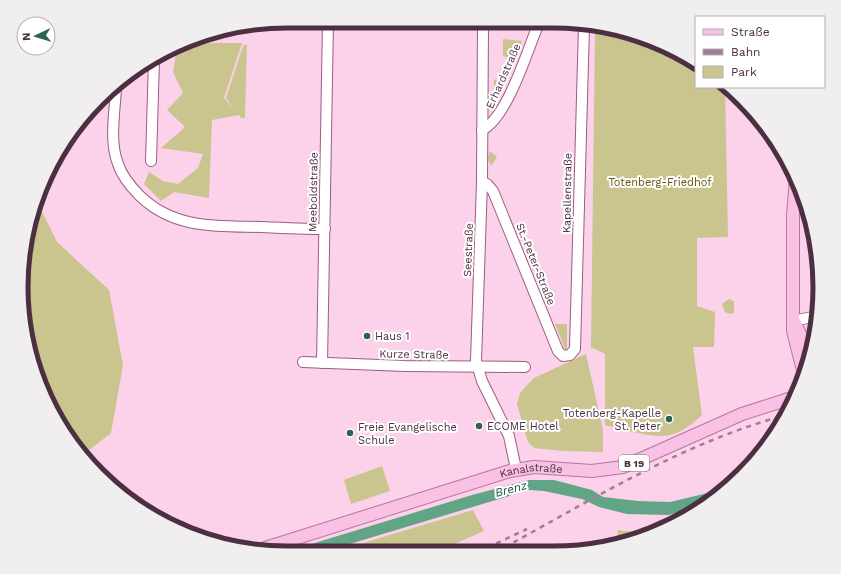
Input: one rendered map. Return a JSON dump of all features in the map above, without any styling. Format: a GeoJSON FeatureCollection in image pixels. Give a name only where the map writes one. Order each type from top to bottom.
{"type":"FeatureCollection","features":[{"type":"Feature","properties":{"kind":"main road"},"geometry":{"type":"LineString","coordinates":[[794,191],[791,303],[793,336],[801,364]]}},
{"type":"Feature","properties":{"kind":"main road"},"geometry":{"type":"LineString","coordinates":[[793,321],[806,347]]}},
{"type":"Feature","properties":{"kind":"main road","name":"Kanalstraße"},"geometry":{"type":"LineString","coordinates":[[274,545],[488,476],[516,469],[541,468],[592,471],[623,467],[742,414],[787,400]]}},
{"type":"Feature","properties":{"kind":"street","name":"Meeboldstraße"},"geometry":{"type":"LineString","coordinates":[[322,363],[328,28]]}},
{"type":"Feature","properties":{"kind":"street","name":"Seestraße"},"geometry":{"type":"LineString","coordinates":[[483,28],[482,182],[476,352],[477,367],[482,381],[509,436],[516,469]]}},
{"type":"Feature","properties":{"kind":"street","name":"Erhardstraße"},"geometry":{"type":"LineString","coordinates":[[482,130],[490,127],[506,102],[537,28]]}},
{"type":"Feature","properties":{"kind":"street","name":"Kapellenstraße"},"geometry":{"type":"LineString","coordinates":[[567,356],[575,349],[584,30]]}},
{"type":"Feature","properties":{"kind":"street"},"geometry":{"type":"LineString","coordinates":[[152,161],[154,65]]}},
{"type":"Feature","properties":{"kind":"street"},"geometry":{"type":"LineString","coordinates":[[116,92],[114,144],[118,163],[135,191],[164,214],[185,222],[210,226],[325,229]]}},
{"type":"Feature","properties":{"kind":"street","name":"St.-Peter-Straße"},"geometry":{"type":"LineString","coordinates":[[482,182],[487,184],[493,191],[558,351],[561,355],[567,356]]}},
{"type":"Feature","properties":{"kind":"street"},"geometry":{"type":"LineString","coordinates":[[793,321],[811,317]]}},
{"type":"Feature","properties":{"kind":"street","name":"Kurze Straße"},"geometry":{"type":"LineString","coordinates":[[303,362],[525,367]]}},
{"type":"Feature","properties":{"kind":"green space","name":"Totenberg-Friedhof"},"geometry":{"type":"Polygon","coordinates":[[[595,31],[637,42],[669,55],[695,70],[695,88],[720,88],[725,92],[728,237],[697,238],[697,306],[715,312],[714,347],[693,347],[702,415],[691,424],[675,434],[663,436],[647,435],[605,425],[605,354],[591,347],[595,31]]]}},
{"type":"Feature","properties":{"kind":"green space"},"geometry":{"type":"Polygon","coordinates":[[[503,39],[522,41],[515,60],[503,56],[503,39]]]}},
{"type":"Feature","properties":{"kind":"green space"},"geometry":{"type":"Polygon","coordinates":[[[201,43],[242,43],[224,98],[233,108],[226,98],[243,46],[247,44],[245,118],[241,118],[239,115],[212,120],[209,198],[174,192],[161,201],[144,184],[149,172],[163,181],[178,184],[198,168],[203,154],[161,148],[185,127],[167,110],[183,93],[173,72],[176,53],[183,50],[186,52],[190,47],[201,43]]]}},
{"type":"Feature","properties":{"kind":"green space"},"geometry":{"type":"Polygon","coordinates":[[[494,79],[505,84],[493,113],[494,79]]]}},
{"type":"Feature","properties":{"kind":"green space"},"geometry":{"type":"Polygon","coordinates":[[[490,151],[497,157],[491,166],[488,159],[490,151]]]}},
{"type":"Feature","properties":{"kind":"green space"},"geometry":{"type":"Polygon","coordinates":[[[41,208],[57,242],[109,290],[123,365],[111,433],[87,452],[72,431],[55,402],[42,370],[30,321],[28,287],[30,253],[41,208]]]}},
{"type":"Feature","properties":{"kind":"green space"},"geometry":{"type":"Polygon","coordinates":[[[729,299],[734,301],[734,313],[730,314],[725,312],[722,304],[729,299]]]}},
{"type":"Feature","properties":{"kind":"green space"},"geometry":{"type":"Polygon","coordinates":[[[555,324],[567,324],[567,349],[565,349],[555,324]]]}},
{"type":"Feature","properties":{"kind":"green space"},"geometry":{"type":"Polygon","coordinates":[[[586,354],[603,430],[603,452],[563,451],[534,448],[528,442],[517,404],[520,393],[534,378],[586,354]]]}},
{"type":"Feature","properties":{"kind":"green space"},"geometry":{"type":"Polygon","coordinates":[[[382,466],[390,491],[351,504],[344,480],[382,466]]]}},
{"type":"Feature","properties":{"kind":"green space"},"geometry":{"type":"Polygon","coordinates":[[[473,510],[484,531],[450,546],[353,546],[473,510]]]}},
{"type":"Feature","properties":{"kind":"green space"},"geometry":{"type":"Polygon","coordinates":[[[618,530],[636,532],[621,537],[617,538],[618,530]]]}},
{"type":"Feature","properties":{"kind":"water","name":"Brenz"},"geometry":{"type":"Polygon","coordinates":[[[529,480],[554,480],[592,490],[603,497],[638,501],[670,502],[711,493],[688,509],[669,515],[627,514],[599,507],[582,499],[544,491],[529,490],[343,546],[305,546],[472,495],[529,480]]]}},
{"type":"Feature","properties":{"kind":"railway"},"geometry":{"type":"LineString","coordinates":[[507,546],[673,457],[710,441],[777,418]]}},
{"type":"Feature","properties":{"kind":"railway"},"geometry":{"type":"LineString","coordinates":[[491,546],[527,529]]}},
{"type":"Feature","properties":{"kind":"place","name":"Haus 1"},"geometry":{"type":"Point","coordinates":[367,336]}},
{"type":"Feature","properties":{"kind":"place","name":"Totenberg-Kapelle St. Peter"},"geometry":{"type":"Point","coordinates":[669,419]}},
{"type":"Feature","properties":{"kind":"place","name":"ECOME Hotel"},"geometry":{"type":"Point","coordinates":[479,426]}},
{"type":"Feature","properties":{"kind":"place","name":"Freie Evangelische Schule"},"geometry":{"type":"Point","coordinates":[350,433]}}]}
